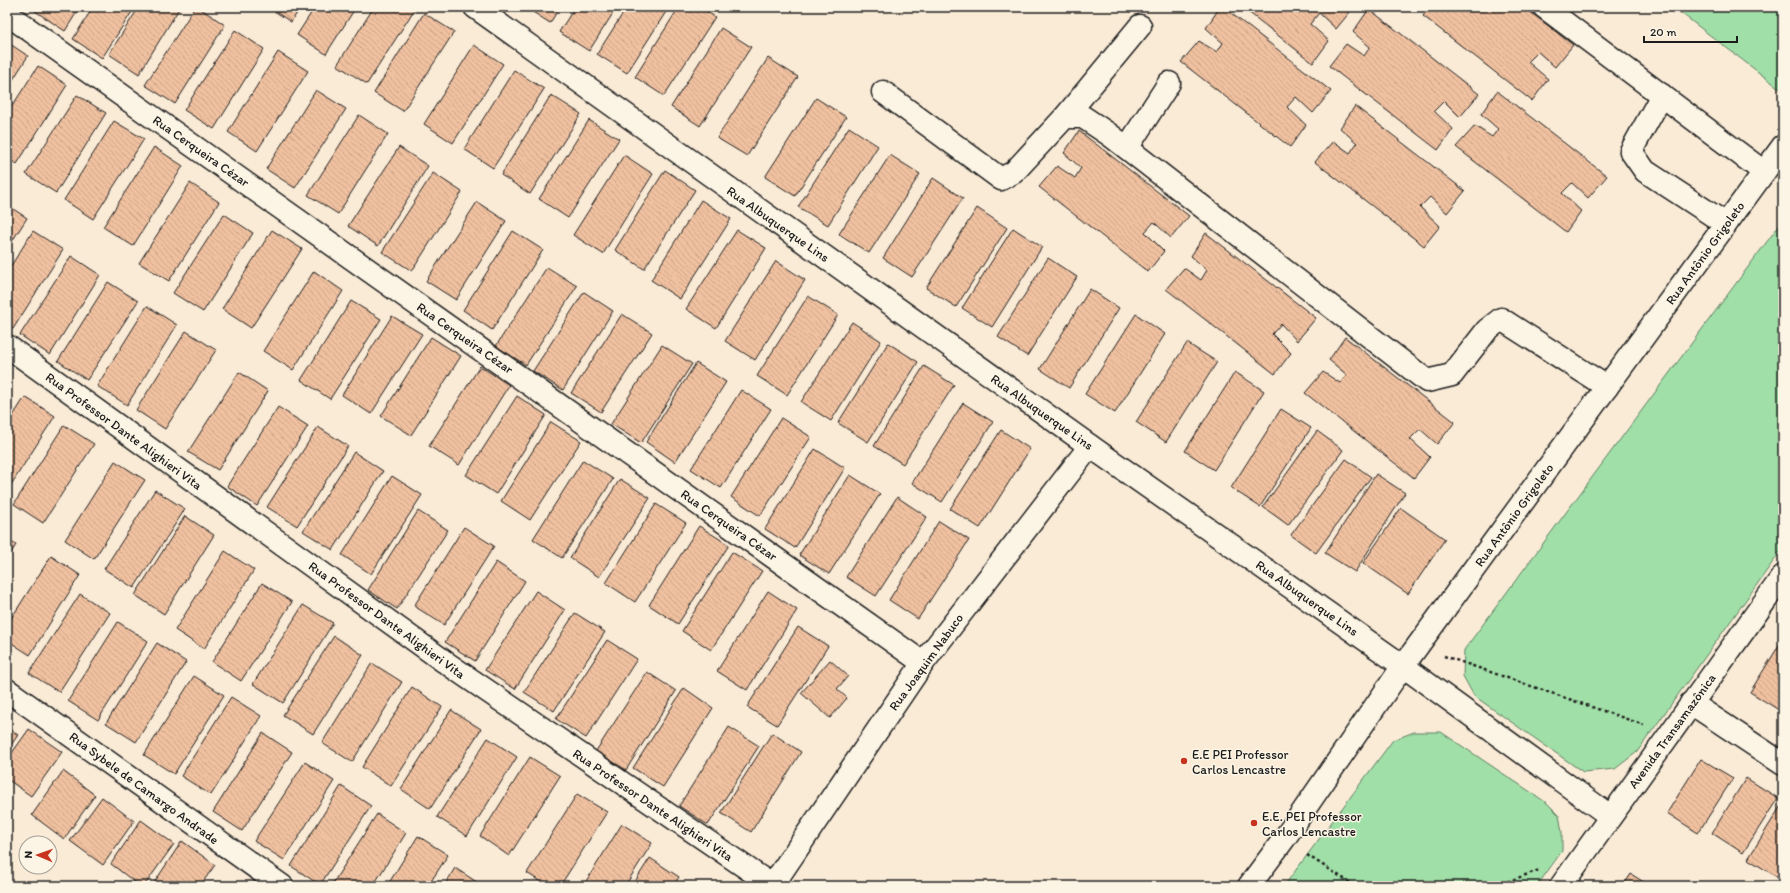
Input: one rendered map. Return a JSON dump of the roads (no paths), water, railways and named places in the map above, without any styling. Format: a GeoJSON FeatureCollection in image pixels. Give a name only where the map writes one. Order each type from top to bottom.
{"type":"FeatureCollection","features":[{"type":"Feature","properties":{"kind":"street","name":"Rua Albuquerque Lins"},"geometry":{"type":"LineString","coordinates":[[475,7],[1090,446],[1403,666],[1610,816]]}},
{"type":"Feature","properties":{"kind":"street"},"geometry":{"type":"LineString","coordinates":[[1544,7],[1764,172]]}},
{"type":"Feature","properties":{"kind":"street","name":"Rua Cerqueira Cézar"},"geometry":{"type":"LineString","coordinates":[[7,14],[923,662]]}},
{"type":"Feature","properties":{"kind":"street"},"geometry":{"type":"LineString","coordinates":[[883,92],[1001,179],[1014,172],[1065,117],[1140,26]]}},
{"type":"Feature","properties":{"kind":"street"},"geometry":{"type":"LineString","coordinates":[[1127,148],[1169,83]]}},
{"type":"Feature","properties":{"kind":"street"},"geometry":{"type":"LineString","coordinates":[[1662,95],[1631,151],[1645,171],[1726,224]]}},
{"type":"Feature","properties":{"kind":"street"},"geometry":{"type":"LineString","coordinates":[[1065,117],[1083,118],[1127,148],[1426,381],[1452,376],[1487,330],[1501,319],[1607,387]]}},
{"type":"Feature","properties":{"kind":"street","name":"Rua Antônio Grigoleto"},"geometry":{"type":"LineString","coordinates":[[1249,886],[1284,839],[1403,666],[1783,146]]}},
{"type":"Feature","properties":{"kind":"street","name":"Rua Professor Dante Alighieri Vita"},"geometry":{"type":"LineString","coordinates":[[7,346],[445,662],[773,886]]}},
{"type":"Feature","properties":{"kind":"street","name":"Rua Joaquim Nabuco"},"geometry":{"type":"LineString","coordinates":[[773,886],[923,662],[1090,446]]}},
{"type":"Feature","properties":{"kind":"street","name":"Avenida Transamazônica"},"geometry":{"type":"LineString","coordinates":[[1561,886],[1783,576]]}},
{"type":"Feature","properties":{"kind":"street","name":"Rua Sybele de Camargo Andrade"},"geometry":{"type":"LineString","coordinates":[[7,690],[282,886]]}},
{"type":"Feature","properties":{"kind":"street"},"geometry":{"type":"LineString","coordinates":[[1691,703],[1783,764]]}},
{"type":"Feature","properties":{"kind":"place","name":"E.E PEI Professor Carlos Lencastre"},"geometry":{"type":"Point","coordinates":[1184,761]}},
{"type":"Feature","properties":{"kind":"place","name":"E.E. PEI Professor Carlos Lencastre"},"geometry":{"type":"Point","coordinates":[1254,823]}}]}
